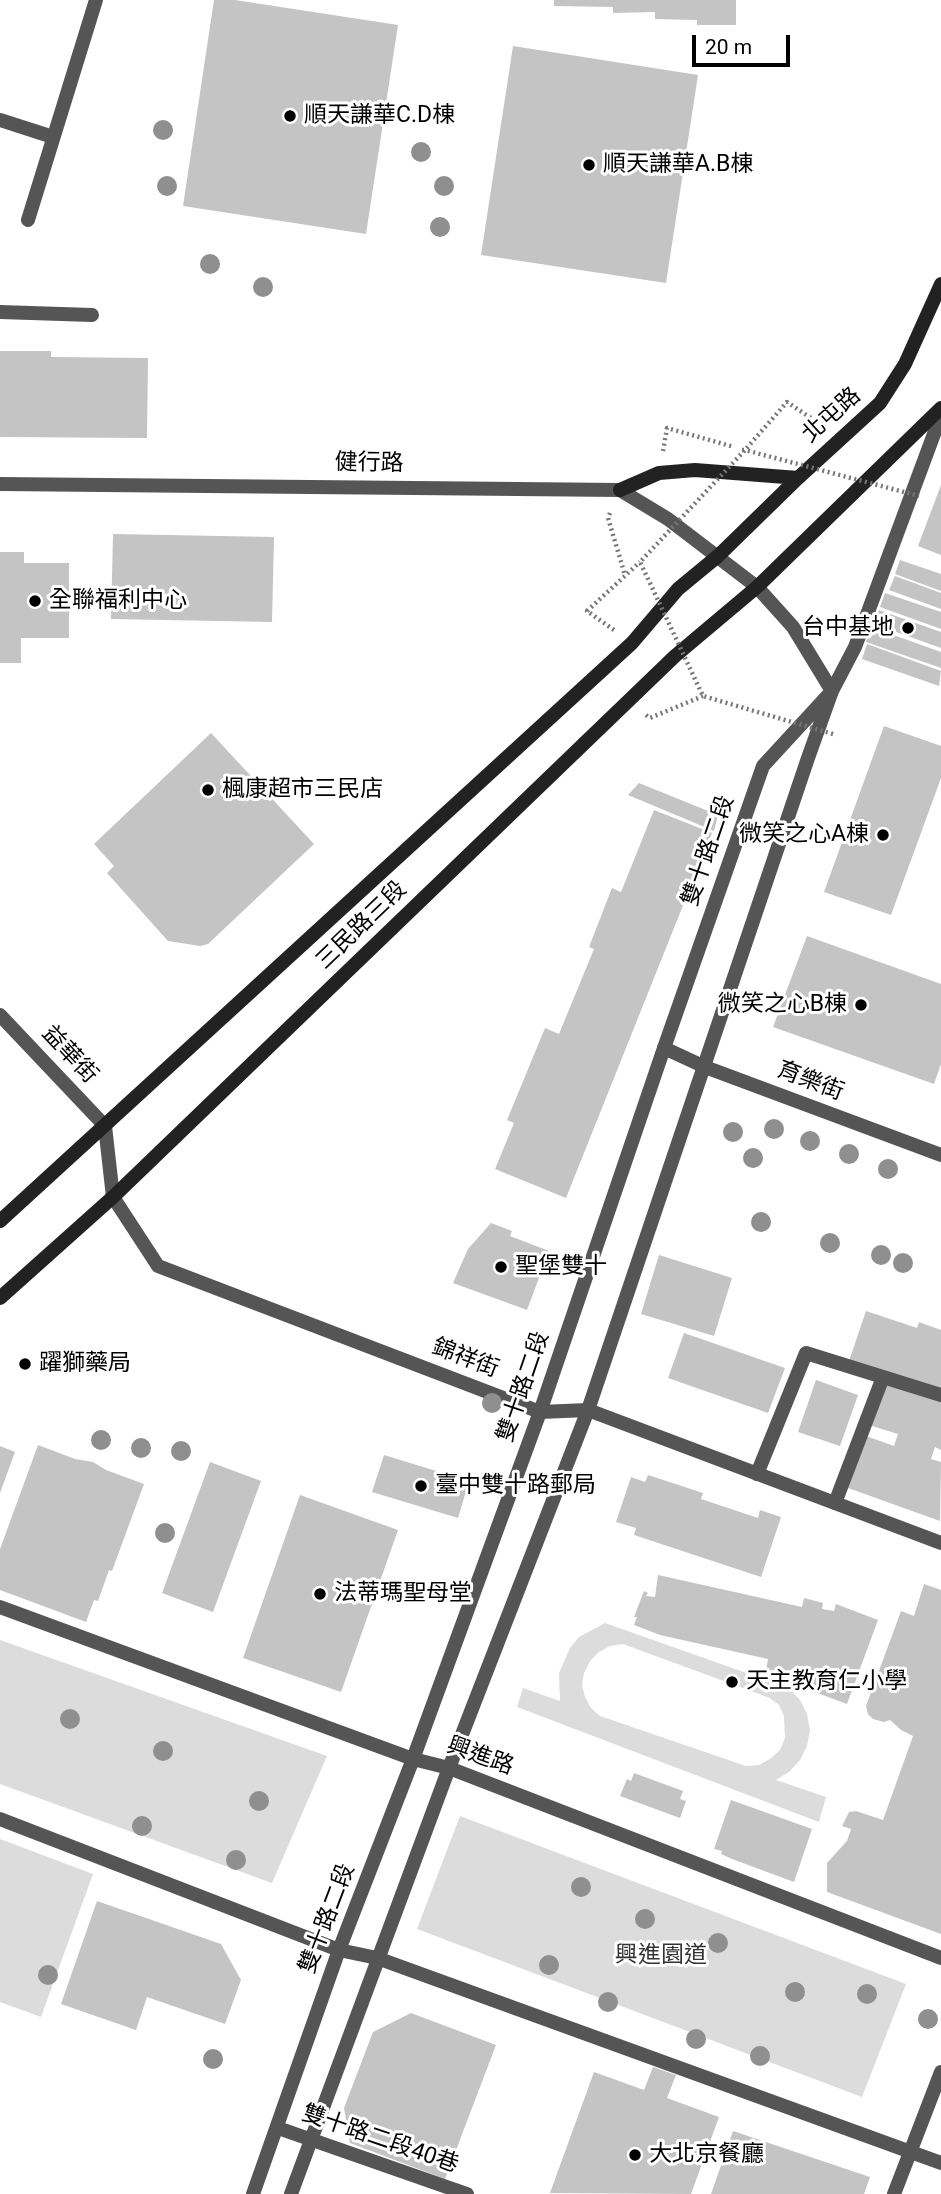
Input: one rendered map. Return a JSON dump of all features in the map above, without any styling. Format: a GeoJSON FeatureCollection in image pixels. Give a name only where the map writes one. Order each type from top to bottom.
{"type":"FeatureCollection","features":[{"type":"Feature","properties":{"kind":"main road","name":"北屯路"},"geometry":{"type":"LineString","coordinates":[[718,556],[880,403],[905,364],[941,284]]}},
{"type":"Feature","properties":{"kind":"main road"},"geometry":{"type":"LineString","coordinates":[[757,587],[941,408]]}},
{"type":"Feature","properties":{"kind":"main road"},"geometry":{"type":"LineString","coordinates":[[620,489],[659,473],[695,470],[798,478]]}},
{"type":"Feature","properties":{"kind":"main road","name":"三民路三段"},"geometry":{"type":"LineString","coordinates":[[0,1221],[632,643],[678,589],[718,556]]}},
{"type":"Feature","properties":{"kind":"main road","name":"三民路三段"},"geometry":{"type":"LineString","coordinates":[[0,1298],[113,1197],[675,656],[757,587]]}},
{"type":"Feature","properties":{"kind":"street"},"geometry":{"type":"LineString","coordinates":[[28,220],[96,0]]}},
{"type":"Feature","properties":{"kind":"street"},"geometry":{"type":"LineString","coordinates":[[0,120],[53,137]]}},
{"type":"Feature","properties":{"kind":"street"},"geometry":{"type":"LineString","coordinates":[[0,312],[92,315]]}},
{"type":"Feature","properties":{"kind":"street","name":"雙十路二段"},"geometry":{"type":"LineString","coordinates":[[292,2194],[377,1958],[588,1410],[832,691],[855,647],[941,415]]}},
{"type":"Feature","properties":{"kind":"street","name":"健行路"},"geometry":{"type":"LineString","coordinates":[[0,484],[620,489]]}},
{"type":"Feature","properties":{"kind":"street"},"geometry":{"type":"LineString","coordinates":[[620,489],[668,519],[757,587],[793,627],[832,691]]}},
{"type":"Feature","properties":{"kind":"street","name":"雙十路二段"},"geometry":{"type":"LineString","coordinates":[[253,2194],[339,1950],[413,1759],[540,1412],[764,766],[832,691]]}},
{"type":"Feature","properties":{"kind":"street","name":"益華街"},"geometry":{"type":"LineString","coordinates":[[0,1015],[105,1126]]}},
{"type":"Feature","properties":{"kind":"street","name":"育樂街"},"geometry":{"type":"LineString","coordinates":[[664,1048],[705,1067],[941,1155]]}},
{"type":"Feature","properties":{"kind":"street","name":"錦祥街"},"geometry":{"type":"LineString","coordinates":[[105,1126],[113,1197],[158,1265],[540,1412],[588,1410],[941,1543]]}},
{"type":"Feature","properties":{"kind":"street"},"geometry":{"type":"LineString","coordinates":[[757,1474],[806,1353],[941,1395]]}},
{"type":"Feature","properties":{"kind":"street"},"geometry":{"type":"LineString","coordinates":[[835,1503],[883,1377]]}},
{"type":"Feature","properties":{"kind":"street","name":"興進路"},"geometry":{"type":"LineString","coordinates":[[0,1607],[413,1759],[449,1768],[941,1958]]}},
{"type":"Feature","properties":{"kind":"street"},"geometry":{"type":"LineString","coordinates":[[0,1819],[339,1950],[377,1958],[941,2163]]}},
{"type":"Feature","properties":{"kind":"street"},"geometry":{"type":"LineString","coordinates":[[894,2194],[941,2072]]}},
{"type":"Feature","properties":{"kind":"street","name":"雙十路二段40巷"},"geometry":{"type":"LineString","coordinates":[[278,2128],[467,2194]]}},
{"type":"Feature","properties":{"kind":"path"},"geometry":{"type":"LineString","coordinates":[[632,643],[587,611],[640,562],[787,402],[841,438]]}},
{"type":"Feature","properties":{"kind":"path"},"geometry":{"type":"LineString","coordinates":[[667,428],[919,496]]}},
{"type":"Feature","properties":{"kind":"path"},"geometry":{"type":"LineString","coordinates":[[608,518],[625,576]]}},
{"type":"Feature","properties":{"kind":"path"},"geometry":{"type":"LineString","coordinates":[[640,562],[703,696]]}},
{"type":"Feature","properties":{"kind":"path"},"geometry":{"type":"LineString","coordinates":[[650,718],[703,696],[833,734]]}},
{"type":"Feature","properties":{"kind":"green space"},"geometry":{"type":"Polygon","coordinates":[[[605,1623],[789,1688],[800,1700],[807,1714],[810,1730],[807,1746],[800,1760],[789,1772],[776,1780],[826,1797],[819,1822],[517,1707],[523,1688],[560,1701],[559,1673],[570,1648],[579,1637],[605,1623]],[[623,1644],[610,1646],[590,1661],[582,1685],[591,1708],[600,1716],[746,1766],[759,1765],[770,1759],[780,1750],[785,1738],[784,1716],[779,1705],[770,1698],[623,1644]]]}},
{"type":"Feature","properties":{"kind":"green space"},"geometry":{"type":"Polygon","coordinates":[[[0,1640],[327,1756],[272,1883],[0,1784],[0,1640]]]}},
{"type":"Feature","properties":{"kind":"green space","name":"興進園道"},"geometry":{"type":"Polygon","coordinates":[[[460,1816],[906,1984],[862,2097],[417,1929],[460,1816]]]}},
{"type":"Feature","properties":{"kind":"green space"},"geometry":{"type":"Polygon","coordinates":[[[0,1839],[93,1874],[41,2017],[0,2002],[0,1839]]]}},
{"type":"Feature","properties":{"kind":"building","name":"順天謙華C.D棟"},"geometry":{"type":"Polygon","coordinates":[[[214,0],[235,0],[398,25],[366,234],[183,206],[214,0]]]}},
{"type":"Feature","properties":{"kind":"building"},"geometry":{"type":"Polygon","coordinates":[[[554,0],[736,0],[736,25],[697,25],[697,20],[655,19],[655,12],[613,13],[613,7],[554,6],[554,0]]]}},
{"type":"Feature","properties":{"kind":"building","name":"順天謙華A.B棟"},"geometry":{"type":"Polygon","coordinates":[[[513,46],[698,75],[666,283],[481,255],[513,46]]]}},
{"type":"Feature","properties":{"kind":"building"},"geometry":{"type":"Polygon","coordinates":[[[0,351],[51,351],[51,357],[148,358],[147,438],[0,437],[0,351]]]}},
{"type":"Feature","properties":{"kind":"building"},"geometry":{"type":"Polygon","coordinates":[[[941,485],[941,555],[918,546],[941,485]]]}},
{"type":"Feature","properties":{"kind":"building"},"geometry":{"type":"Polygon","coordinates":[[[113,534],[274,537],[272,622],[111,619],[113,534]]]}},
{"type":"Feature","properties":{"kind":"building","name":"全聯福利中心"},"geometry":{"type":"Polygon","coordinates":[[[0,552],[24,552],[24,563],[69,563],[69,638],[21,638],[21,663],[0,663],[0,552]]]}},
{"type":"Feature","properties":{"kind":"building"},"geometry":{"type":"Polygon","coordinates":[[[900,560],[941,574],[941,591],[895,574],[900,560]]]}},
{"type":"Feature","properties":{"kind":"building"},"geometry":{"type":"Polygon","coordinates":[[[895,576],[941,593],[941,609],[889,590],[895,576]]]}},
{"type":"Feature","properties":{"kind":"building"},"geometry":{"type":"Polygon","coordinates":[[[885,593],[941,612],[941,629],[880,607],[885,593]]]}},
{"type":"Feature","properties":{"kind":"building","name":"￼台中基地"},"geometry":{"type":"Polygon","coordinates":[[[879,610],[941,632],[941,648],[874,624],[879,610]]]}},
{"type":"Feature","properties":{"kind":"building"},"geometry":{"type":"Polygon","coordinates":[[[871,627],[941,652],[941,668],[866,642],[871,627]]]}},
{"type":"Feature","properties":{"kind":"building"},"geometry":{"type":"Polygon","coordinates":[[[867,644],[941,671],[939,686],[862,659],[867,644]]]}},
{"type":"Feature","properties":{"kind":"building","name":"微笑之心A棟"},"geometry":{"type":"Polygon","coordinates":[[[884,726],[941,746],[941,778],[891,915],[824,892],[884,726]]]}},
{"type":"Feature","properties":{"kind":"building","name":"楓康超市三民店"},"geometry":{"type":"Polygon","coordinates":[[[211,733],[314,844],[208,944],[200,946],[168,941],[107,873],[114,866],[94,844],[211,733]]]}},
{"type":"Feature","properties":{"kind":"building"},"geometry":{"type":"Polygon","coordinates":[[[639,783],[718,815],[714,831],[628,795],[639,783]]]}},
{"type":"Feature","properties":{"kind":"building"},"geometry":{"type":"Polygon","coordinates":[[[654,810],[712,833],[566,1198],[495,1169],[514,1123],[507,1120],[545,1028],[559,1034],[594,949],[589,947],[612,888],[621,892],[654,810]]]}},
{"type":"Feature","properties":{"kind":"building","name":"微笑之心B棟"},"geometry":{"type":"Polygon","coordinates":[[[807,936],[941,984],[941,1064],[934,1084],[773,1027],[807,936]]]}},
{"type":"Feature","properties":{"kind":"building","name":"聖堡雙十"},"geometry":{"type":"Polygon","coordinates":[[[491,1223],[512,1231],[510,1236],[549,1251],[527,1310],[453,1283],[468,1249],[491,1223]]]}},
{"type":"Feature","properties":{"kind":"building"},"geometry":{"type":"Polygon","coordinates":[[[659,1255],[732,1278],[714,1336],[641,1314],[659,1255]]]}},
{"type":"Feature","properties":{"kind":"building"},"geometry":{"type":"Polygon","coordinates":[[[866,1311],[917,1328],[919,1322],[941,1330],[941,1389],[848,1364],[866,1311]]]}},
{"type":"Feature","properties":{"kind":"building"},"geometry":{"type":"Polygon","coordinates":[[[684,1333],[785,1368],[768,1413],[668,1378],[684,1333]]]}},
{"type":"Feature","properties":{"kind":"building"},"geometry":{"type":"Polygon","coordinates":[[[816,1380],[858,1395],[840,1446],[798,1432],[816,1380]]]}},
{"type":"Feature","properties":{"kind":"building"},"geometry":{"type":"Polygon","coordinates":[[[885,1381],[941,1401],[941,1450],[935,1447],[931,1459],[941,1462],[940,1521],[848,1488],[866,1436],[894,1446],[898,1434],[869,1425],[885,1381]]]}},
{"type":"Feature","properties":{"kind":"building"},"geometry":{"type":"Polygon","coordinates":[[[38,1445],[75,1459],[93,1462],[106,1470],[144,1484],[112,1571],[109,1570],[98,1601],[94,1600],[86,1622],[0,1590],[0,1549],[38,1445]]]}},
{"type":"Feature","properties":{"kind":"building"},"geometry":{"type":"Polygon","coordinates":[[[0,1446],[15,1452],[0,1493],[0,1446]]]}},
{"type":"Feature","properties":{"kind":"building","name":"臺中雙十路郵局"},"geometry":{"type":"Polygon","coordinates":[[[384,1455],[469,1481],[458,1518],[372,1492],[384,1455]]]}},
{"type":"Feature","properties":{"kind":"building"},"geometry":{"type":"Polygon","coordinates":[[[210,1462],[261,1481],[213,1612],[162,1593],[210,1462]]]}},
{"type":"Feature","properties":{"kind":"building"},"geometry":{"type":"Polygon","coordinates":[[[648,1475],[703,1493],[701,1499],[758,1518],[760,1510],[781,1517],[761,1577],[634,1535],[636,1528],[616,1522],[631,1477],[645,1482],[648,1475]]]}},
{"type":"Feature","properties":{"kind":"building","name":"法蒂瑪聖母堂"},"geometry":{"type":"Polygon","coordinates":[[[300,1495],[398,1530],[341,1692],[243,1658],[300,1495]]]}},
{"type":"Feature","properties":{"kind":"building"},"geometry":{"type":"Polygon","coordinates":[[[658,1575],[802,1607],[804,1598],[823,1603],[822,1609],[834,1611],[836,1604],[878,1620],[847,1704],[793,1684],[806,1686],[807,1682],[789,1676],[788,1683],[765,1676],[768,1659],[660,1635],[634,1625],[637,1617],[634,1617],[644,1591],[648,1593],[646,1596],[655,1597],[658,1575]]]}},
{"type":"Feature","properties":{"kind":"building"},"geometry":{"type":"Polygon","coordinates":[[[924,1584],[941,1590],[941,1934],[827,1892],[827,1863],[847,1841],[851,1829],[842,1826],[849,1812],[856,1811],[883,1820],[913,1736],[890,1720],[884,1722],[873,1719],[866,1706],[901,1611],[914,1616],[924,1584]]]}},
{"type":"Feature","properties":{"kind":"building"},"geometry":{"type":"Polygon","coordinates":[[[634,1773],[683,1791],[680,1799],[686,1801],[680,1818],[620,1796],[627,1779],[631,1781],[634,1773]]]}},
{"type":"Feature","properties":{"kind":"building"},"geometry":{"type":"Polygon","coordinates":[[[731,1800],[812,1829],[794,1882],[732,1859],[721,1854],[722,1851],[714,1849],[731,1800]]]}},
{"type":"Feature","properties":{"kind":"building"},"geometry":{"type":"Polygon","coordinates":[[[97,1901],[221,1944],[241,1980],[225,2024],[147,1997],[136,2030],[61,2004],[97,1901]]]}},
{"type":"Feature","properties":{"kind":"building"},"geometry":{"type":"Polygon","coordinates":[[[411,2013],[496,2045],[445,2179],[350,2143],[344,2108],[373,2032],[411,2013]]]}},
{"type":"Feature","properties":{"kind":"building","name":"大北京餐廳"},"geometry":{"type":"Polygon","coordinates":[[[653,2067],[676,2075],[667,2098],[719,2117],[691,2194],[550,2193],[594,2072],[644,2090],[653,2067]]]}},
{"type":"Feature","properties":{"kind":"building"},"geometry":{"type":"Polygon","coordinates":[[[733,2131],[870,2177],[864,2194],[711,2194],[733,2131]]]}},
{"type":"Feature","properties":{"kind":"place","name":"順天謙華C.D棟"},"geometry":{"type":"Point","coordinates":[290,116]}},
{"type":"Feature","properties":{"kind":"place","name":"順天謙華A.B棟"},"geometry":{"type":"Point","coordinates":[589,165]}},
{"type":"Feature","properties":{"kind":"place","name":"全聯福利中心"},"geometry":{"type":"Point","coordinates":[35,601]}},
{"type":"Feature","properties":{"kind":"place","name":"￼台中基地"},"geometry":{"type":"Point","coordinates":[908,628]}},
{"type":"Feature","properties":{"kind":"place","name":"楓康超市三民店"},"geometry":{"type":"Point","coordinates":[208,790]}},
{"type":"Feature","properties":{"kind":"place","name":"微笑之心A棟"},"geometry":{"type":"Point","coordinates":[883,835]}},
{"type":"Feature","properties":{"kind":"place","name":"微笑之心B棟"},"geometry":{"type":"Point","coordinates":[861,1005]}},
{"type":"Feature","properties":{"kind":"place","name":"聖堡雙十"},"geometry":{"type":"Point","coordinates":[501,1267]}},
{"type":"Feature","properties":{"kind":"place","name":"躍獅藥局"},"geometry":{"type":"Point","coordinates":[25,1364]}},
{"type":"Feature","properties":{"kind":"place","name":"臺中雙十路郵局"},"geometry":{"type":"Point","coordinates":[421,1486]}},
{"type":"Feature","properties":{"kind":"place","name":"法蒂瑪聖母堂"},"geometry":{"type":"Point","coordinates":[320,1594]}},
{"type":"Feature","properties":{"kind":"place","name":"天主教育仁小學"},"geometry":{"type":"Point","coordinates":[732,1682]}},
{"type":"Feature","properties":{"kind":"place","name":"大北京餐廳"},"geometry":{"type":"Point","coordinates":[635,2155]}}]}
